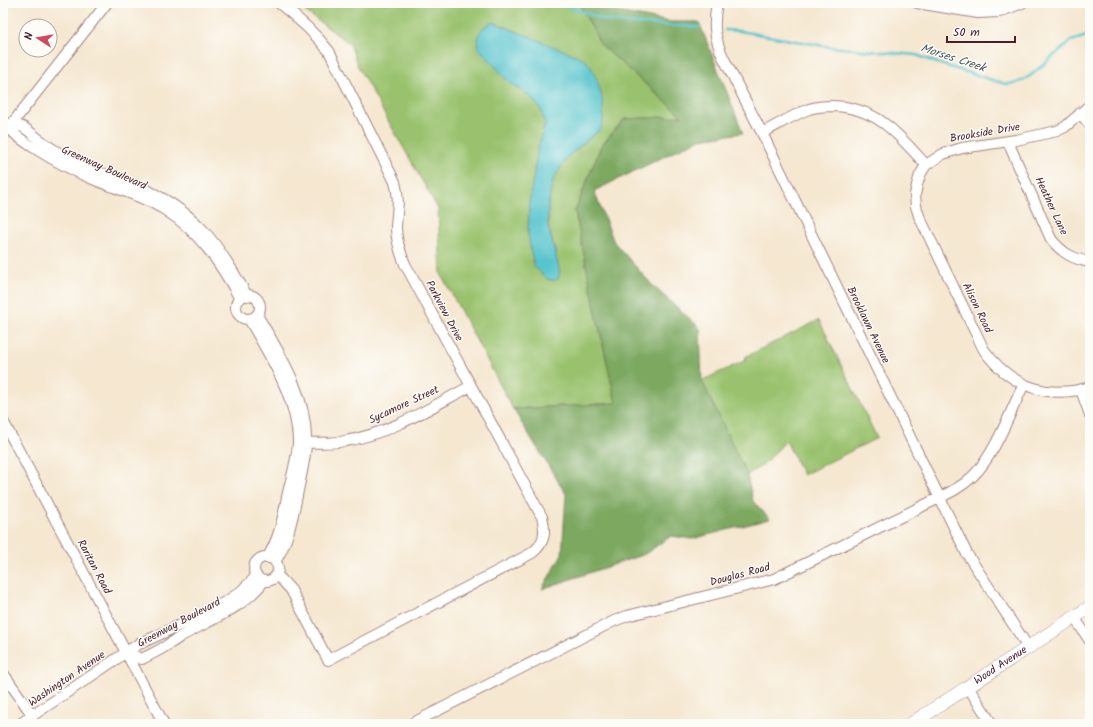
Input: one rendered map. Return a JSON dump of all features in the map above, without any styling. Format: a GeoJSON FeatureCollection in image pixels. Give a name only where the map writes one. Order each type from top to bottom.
{"type":"FeatureCollection","features":[{"type":"Feature","properties":{"kind":"main road","name":"Wood Avenue"},"geometry":{"type":"LineString","coordinates":[[911,724],[1090,607]]}},
{"type":"Feature","properties":{"kind":"street"},"geometry":{"type":"LineString","coordinates":[[3,135],[107,3]]}},
{"type":"Feature","properties":{"kind":"street","name":"Parkview Drive"},"geometry":{"type":"LineString","coordinates":[[276,576],[281,579],[291,590],[328,660],[532,553],[540,547],[545,526],[542,517],[402,258],[398,246],[396,227],[399,207],[395,182],[329,51],[317,35],[279,3]]}},
{"type":"Feature","properties":{"kind":"street","name":"Brooklawn Avenue"},"geometry":{"type":"LineString","coordinates":[[717,3],[714,32],[718,46],[762,133],[967,554],[1028,647]]}},
{"type":"Feature","properties":{"kind":"street"},"geometry":{"type":"LineString","coordinates":[[917,3],[941,5],[978,12],[999,12],[1022,3]]}},
{"type":"Feature","properties":{"kind":"street"},"geometry":{"type":"LineString","coordinates":[[762,133],[808,109],[828,106],[847,108],[866,113],[891,127],[926,165]]}},
{"type":"Feature","properties":{"kind":"street","name":"Brookside Drive"},"geometry":{"type":"LineString","coordinates":[[926,165],[943,154],[953,150],[1008,142],[1057,131],[1065,127],[1090,106]]}},
{"type":"Feature","properties":{"kind":"street"},"geometry":{"type":"LineString","coordinates":[[1080,113],[1090,125]]}},
{"type":"Feature","properties":{"kind":"street","name":"Greenway Boulevard"},"geometry":{"type":"LineString","coordinates":[[11,124],[14,133],[34,148],[70,169],[136,195],[174,216],[189,228],[204,244],[221,265],[243,298]]}},
{"type":"Feature","properties":{"kind":"street","name":"Heather Lane"},"geometry":{"type":"LineString","coordinates":[[1008,142],[1052,239],[1058,247],[1070,256],[1090,262]]}},
{"type":"Feature","properties":{"kind":"street","name":"Alison Road"},"geometry":{"type":"LineString","coordinates":[[926,165],[916,185],[916,201],[919,216],[984,350],[994,363],[1008,376],[1036,389],[1051,392],[1069,392],[1086,389]]}},
{"type":"Feature","properties":{"kind":"street"},"geometry":{"type":"LineString","coordinates":[[243,298],[254,298],[259,304],[259,311],[253,317],[242,318],[237,313],[236,306],[243,298]]}},
{"type":"Feature","properties":{"kind":"street"},"geometry":{"type":"LineString","coordinates":[[253,317],[292,380],[300,399],[304,414],[302,443],[305,454],[291,524],[286,540],[271,560]]}},
{"type":"Feature","properties":{"kind":"street","name":"Douglas Road"},"geometry":{"type":"LineString","coordinates":[[411,724],[614,621],[627,616],[774,579],[939,498],[965,483],[987,459],[1024,384]]}},
{"type":"Feature","properties":{"kind":"street","name":"Sycamore Street"},"geometry":{"type":"LineString","coordinates":[[302,443],[343,442],[372,434],[411,417],[471,386]]}},
{"type":"Feature","properties":{"kind":"street"},"geometry":{"type":"LineString","coordinates":[[1086,389],[1090,415]]}},
{"type":"Feature","properties":{"kind":"street","name":"Raritan Road"},"geometry":{"type":"LineString","coordinates":[[3,421],[7,438],[127,653],[164,724]]}},
{"type":"Feature","properties":{"kind":"street"},"geometry":{"type":"LineString","coordinates":[[260,559],[271,560],[278,569],[276,576],[270,580],[260,579],[254,571],[255,564],[260,559]]}},
{"type":"Feature","properties":{"kind":"street","name":"Greenway Boulevard"},"geometry":{"type":"LineString","coordinates":[[260,579],[259,588],[244,601],[169,645],[142,659],[127,653],[137,645],[193,619],[227,601],[260,579]]}},
{"type":"Feature","properties":{"kind":"street"},"geometry":{"type":"LineString","coordinates":[[1074,617],[1090,641]]}},
{"type":"Feature","properties":{"kind":"street"},"geometry":{"type":"LineString","coordinates":[[173,627],[179,638]]}},
{"type":"Feature","properties":{"kind":"street","name":"Washington Avenue"},"geometry":{"type":"LineString","coordinates":[[20,724],[127,653]]}},
{"type":"Feature","properties":{"kind":"street"},"geometry":{"type":"LineString","coordinates":[[3,672],[33,716]]}},
{"type":"Feature","properties":{"kind":"street"},"geometry":{"type":"LineString","coordinates":[[968,687],[992,724]]}},
{"type":"Feature","properties":{"kind":"green space"},"geometry":{"type":"Polygon","coordinates":[[[294,3],[574,3],[580,5],[601,45],[682,116],[624,119],[601,146],[575,211],[616,403],[513,409],[441,274],[438,209],[358,67],[350,44],[294,3]],[[509,82],[530,96],[541,109],[545,124],[538,148],[534,266],[556,254],[548,226],[548,206],[553,180],[568,156],[600,130],[509,82]]]}},
{"type":"Feature","properties":{"kind":"green space"},"geometry":{"type":"Polygon","coordinates":[[[580,5],[672,22],[699,22],[743,133],[700,139],[594,191],[614,242],[652,285],[700,328],[702,381],[747,475],[753,501],[770,519],[692,539],[671,536],[645,554],[542,589],[562,554],[566,494],[513,409],[616,403],[575,211],[601,146],[625,119],[682,116],[601,45],[580,5]]]}},
{"type":"Feature","properties":{"kind":"green space"},"geometry":{"type":"Polygon","coordinates":[[[819,320],[877,438],[803,475],[786,441],[763,465],[747,475],[701,381],[746,360],[745,357],[819,320]]]}},
{"type":"Feature","properties":{"kind":"water"},"geometry":{"type":"Polygon","coordinates":[[[493,22],[582,58],[592,69],[602,96],[603,123],[600,130],[568,156],[553,180],[548,206],[548,226],[560,272],[558,279],[547,279],[534,266],[528,235],[529,204],[538,148],[545,124],[541,110],[530,96],[509,82],[477,46],[480,31],[485,26],[493,22]]]}},
{"type":"Feature","properties":{"kind":"waterway","name":"Morses Creek"},"geometry":{"type":"LineString","coordinates":[[558,3],[605,20],[625,23],[700,27]]}},
{"type":"Feature","properties":{"kind":"waterway","name":"Morses Creek"},"geometry":{"type":"LineString","coordinates":[[725,30],[740,31],[830,47],[916,55],[1005,84],[1017,83],[1030,76],[1071,41],[1090,35]]}}]}
